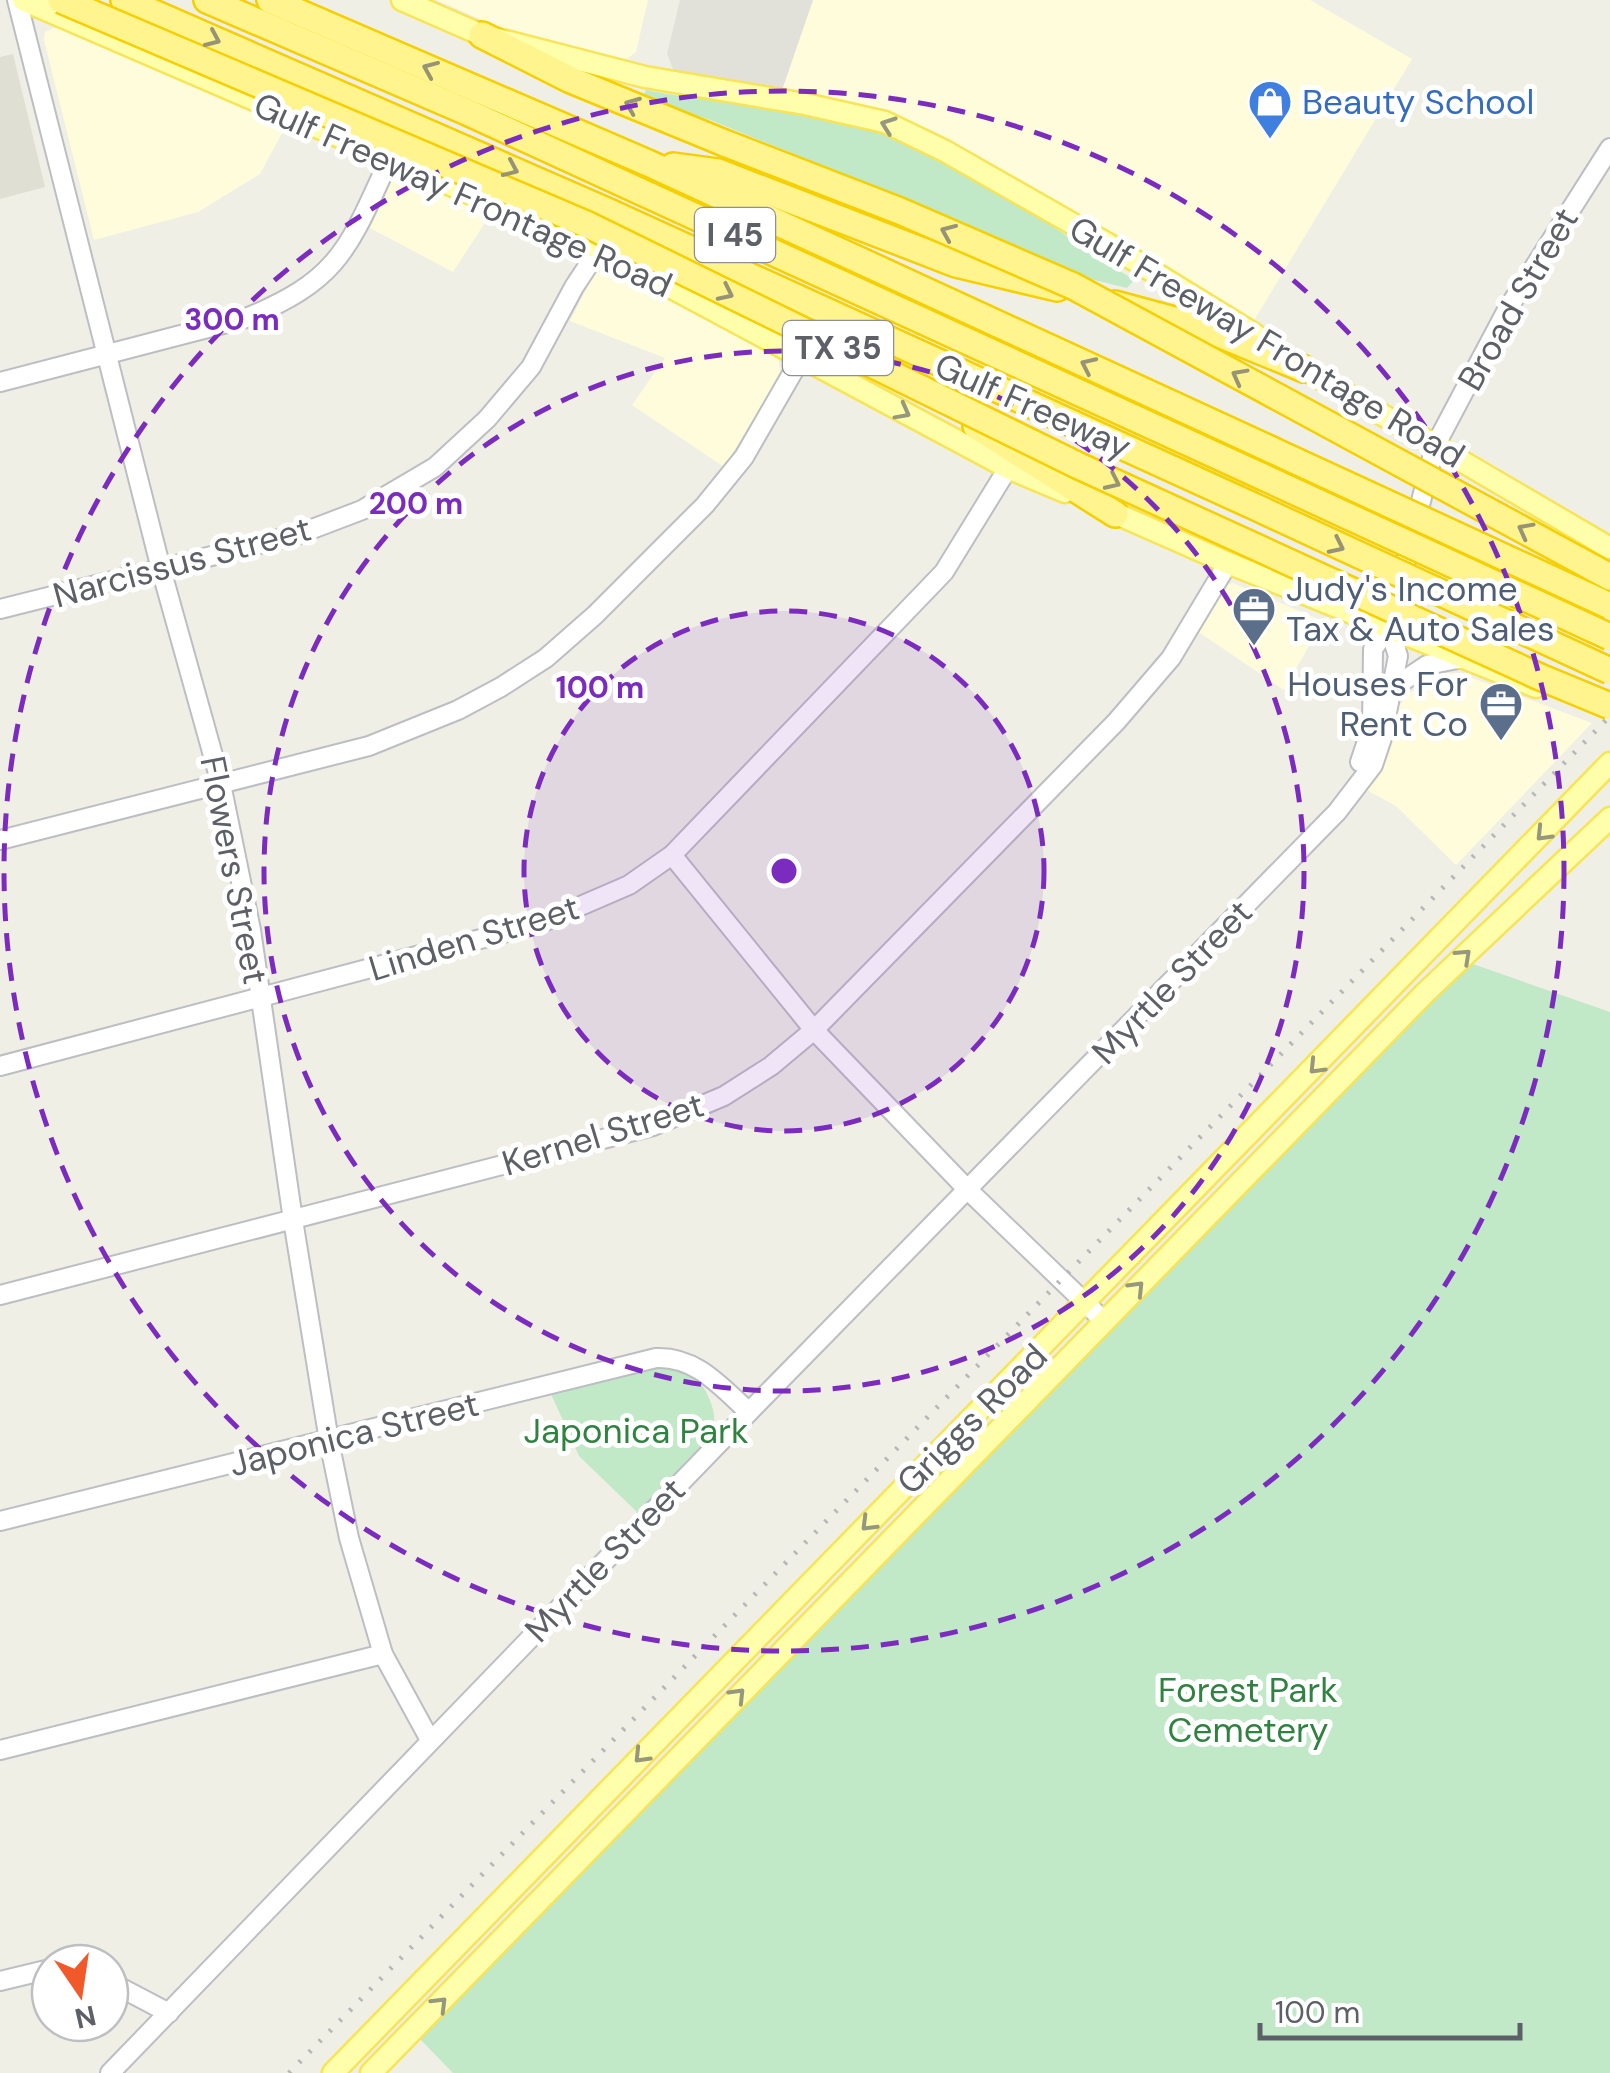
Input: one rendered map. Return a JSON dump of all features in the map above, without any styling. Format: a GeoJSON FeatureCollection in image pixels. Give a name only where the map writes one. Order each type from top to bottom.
{"type":"FeatureCollection","features":[{"type":"Feature","properties":{"kind":"highway","name":"TX 35"},"geometry":{"type":"LineString","coordinates":[[61,0],[586,224],[1079,466],[1610,706]]}},
{"type":"Feature","properties":{"kind":"highway","name":"Gulf Freeway"},"geometry":{"type":"LineString","coordinates":[[124,0],[609,212],[1610,671]]}},
{"type":"Feature","properties":{"kind":"highway","name":"Gulf Freeway"},"geometry":{"type":"LineString","coordinates":[[208,0],[467,112],[1610,638]]}},
{"type":"Feature","properties":{"kind":"highway","name":"Gulf Freeway"},"geometry":{"type":"LineString","coordinates":[[270,0],[648,163],[1610,606]]}},
{"type":"Feature","properties":{"kind":"highway"},"geometry":{"type":"LineString","coordinates":[[482,35],[571,80],[900,211],[1073,286],[1610,577]]}},
{"type":"Feature","properties":{"kind":"highway"},"geometry":{"type":"LineString","coordinates":[[648,163],[718,172],[956,264],[1204,328],[1304,369]]}},
{"type":"Feature","properties":{"kind":"highway"},"geometry":{"type":"LineString","coordinates":[[822,310],[853,348],[1116,514]]}},
{"type":"Feature","properties":{"kind":"main road","name":"Gulf Freeway Frontage Road"},"geometry":{"type":"LineString","coordinates":[[20,0],[598,249],[1008,468],[1228,562],[1610,716]]}},
{"type":"Feature","properties":{"kind":"main road","name":"Gulf Freeway Frontage Road"},"geometry":{"type":"LineString","coordinates":[[402,0],[482,35],[645,76],[885,122],[945,151],[1108,244],[1304,369],[1610,548]]}},
{"type":"Feature","properties":{"kind":"main road","name":"Griggs Road"},"geometry":{"type":"LineString","coordinates":[[333,2073],[1610,763]]}},
{"type":"Feature","properties":{"kind":"main road","name":"Griggs Road"},"geometry":{"type":"LineString","coordinates":[[371,2073],[1426,992],[1610,818]]}},
{"type":"Feature","properties":{"kind":"main road"},"geometry":{"type":"LineString","coordinates":[[1406,975],[1426,992]]}},
{"type":"Feature","properties":{"kind":"main road"},"geometry":{"type":"LineString","coordinates":[[540,1860],[559,1878]]}},
{"type":"Feature","properties":{"kind":"street","name":"Flowers Street"},"geometry":{"type":"LineString","coordinates":[[20,0],[106,355],[221,784],[251,930],[293,1220],[329,1442],[349,1538],[383,1654],[430,1740]]}},
{"type":"Feature","properties":{"kind":"street","name":"Broad Street"},"geometry":{"type":"LineString","coordinates":[[1389,628],[1435,446],[1507,310],[1610,148]]}},
{"type":"Feature","properties":{"kind":"street"},"geometry":{"type":"LineString","coordinates":[[0,382],[246,318],[283,303],[316,281],[336,261],[354,236],[389,160]]}},
{"type":"Feature","properties":{"kind":"street","name":"Narcissus Street"},"geometry":{"type":"LineString","coordinates":[[0,609],[299,534],[362,510],[435,467],[487,420],[531,367],[598,249]]}},
{"type":"Feature","properties":{"kind":"street"},"geometry":{"type":"LineString","coordinates":[[0,840],[368,746],[458,710],[546,658],[705,505],[744,457],[801,358]]}},
{"type":"Feature","properties":{"kind":"street","name":"Linden Street"},"geometry":{"type":"LineString","coordinates":[[0,1066],[541,924],[628,885],[672,855],[944,572],[1008,468]]}},
{"type":"Feature","properties":{"kind":"street","name":"Kernel Street"},"geometry":{"type":"LineString","coordinates":[[0,1295],[654,1126],[724,1096],[771,1066],[814,1030],[1116,722],[1170,658],[1228,562]]}},
{"type":"Feature","properties":{"kind":"street"},"geometry":{"type":"LineString","coordinates":[[1354,792],[1355,775],[1372,726],[1373,649],[1389,628]]}},
{"type":"Feature","properties":{"kind":"street","name":"Myrtle Street"},"geometry":{"type":"LineString","coordinates":[[110,2073],[1354,792],[1373,764],[1394,687],[1398,656],[1389,628]]}},
{"type":"Feature","properties":{"kind":"street"},"geometry":{"type":"LineString","coordinates":[[1394,687],[1427,665],[1463,658]]}},
{"type":"Feature","properties":{"kind":"street"},"geometry":{"type":"LineString","coordinates":[[672,855],[814,1030],[968,1190],[1104,1322]]}},
{"type":"Feature","properties":{"kind":"street","name":"Japonica Street"},"geometry":{"type":"LineString","coordinates":[[0,1521],[656,1358],[676,1357],[693,1364],[749,1412]]}},
{"type":"Feature","properties":{"kind":"street"},"geometry":{"type":"LineString","coordinates":[[0,1750],[383,1654]]}},
{"type":"Feature","properties":{"kind":"street"},"geometry":{"type":"LineString","coordinates":[[0,1981],[30,1974]]}},
{"type":"Feature","properties":{"kind":"street"},"geometry":{"type":"LineString","coordinates":[[130,1993],[169,2013]]}},
{"type":"Feature","properties":{"kind":"shaded area"},"geometry":{"type":"Polygon","coordinates":[[[437,0],[648,0],[636,52],[621,63],[612,63],[489,23],[437,0]]]}},
{"type":"Feature","properties":{"kind":"shaded area"},"geometry":{"type":"Polygon","coordinates":[[[680,0],[813,0],[782,90],[675,74],[667,54],[680,0]]]}},
{"type":"Feature","properties":{"kind":"shaded area"},"geometry":{"type":"Polygon","coordinates":[[[813,0],[1310,0],[1412,59],[1253,322],[953,142],[858,104],[782,90],[813,0]]]}},
{"type":"Feature","properties":{"kind":"shaded area"},"geometry":{"type":"Polygon","coordinates":[[[59,26],[287,124],[260,174],[198,212],[94,240],[44,40],[45,32],[59,26]]]}},
{"type":"Feature","properties":{"kind":"shaded area"},"geometry":{"type":"Polygon","coordinates":[[[13,54],[45,187],[0,199],[0,57],[13,54]]]}},
{"type":"Feature","properties":{"kind":"shaded area"},"geometry":{"type":"Polygon","coordinates":[[[404,174],[492,212],[453,272],[370,228],[392,180],[404,174]]]}},
{"type":"Feature","properties":{"kind":"shaded area"},"geometry":{"type":"Polygon","coordinates":[[[617,269],[777,353],[781,374],[724,467],[632,405],[665,358],[570,321],[594,274],[617,269]]]}},
{"type":"Feature","properties":{"kind":"shaded area"},"geometry":{"type":"Polygon","coordinates":[[[1233,583],[1323,621],[1284,690],[1197,631],[1225,586],[1233,583]]]}},
{"type":"Feature","properties":{"kind":"shaded area"},"geometry":{"type":"Polygon","coordinates":[[[1459,673],[1592,723],[1456,865],[1396,806],[1365,789],[1384,751],[1398,708],[1408,694],[1439,674],[1459,673]]]}},
{"type":"Feature","properties":{"kind":"green space"},"geometry":{"type":"Polygon","coordinates":[[[646,90],[827,117],[885,133],[982,181],[1134,280],[1127,288],[1074,275],[918,205],[713,121],[643,97],[646,90]]]}},
{"type":"Feature","properties":{"kind":"green space","name":"Forest Park Cemetery"},"geometry":{"type":"Polygon","coordinates":[[[1470,963],[1610,1012],[1610,2073],[453,2073],[419,2038],[1470,963]]]}},
{"type":"Feature","properties":{"kind":"green space","name":"Japonica Park"},"geometry":{"type":"Polygon","coordinates":[[[656,1367],[679,1370],[698,1381],[710,1401],[714,1424],[693,1458],[637,1512],[579,1456],[551,1394],[656,1367]]]}},
{"type":"Feature","properties":{"kind":"railway"},"geometry":{"type":"LineString","coordinates":[[289,2073],[1610,716]]}},
{"type":"Feature","properties":{"kind":"place","name":"Beauty School"},"geometry":{"type":"Point","coordinates":[1270,140]}},
{"type":"Feature","properties":{"kind":"place","name":"Judy's Income Tax & Auto Sales"},"geometry":{"type":"Point","coordinates":[1254,647]}},
{"type":"Feature","properties":{"kind":"place","name":"Houses For Rent Co"},"geometry":{"type":"Point","coordinates":[1501,742]}}]}
